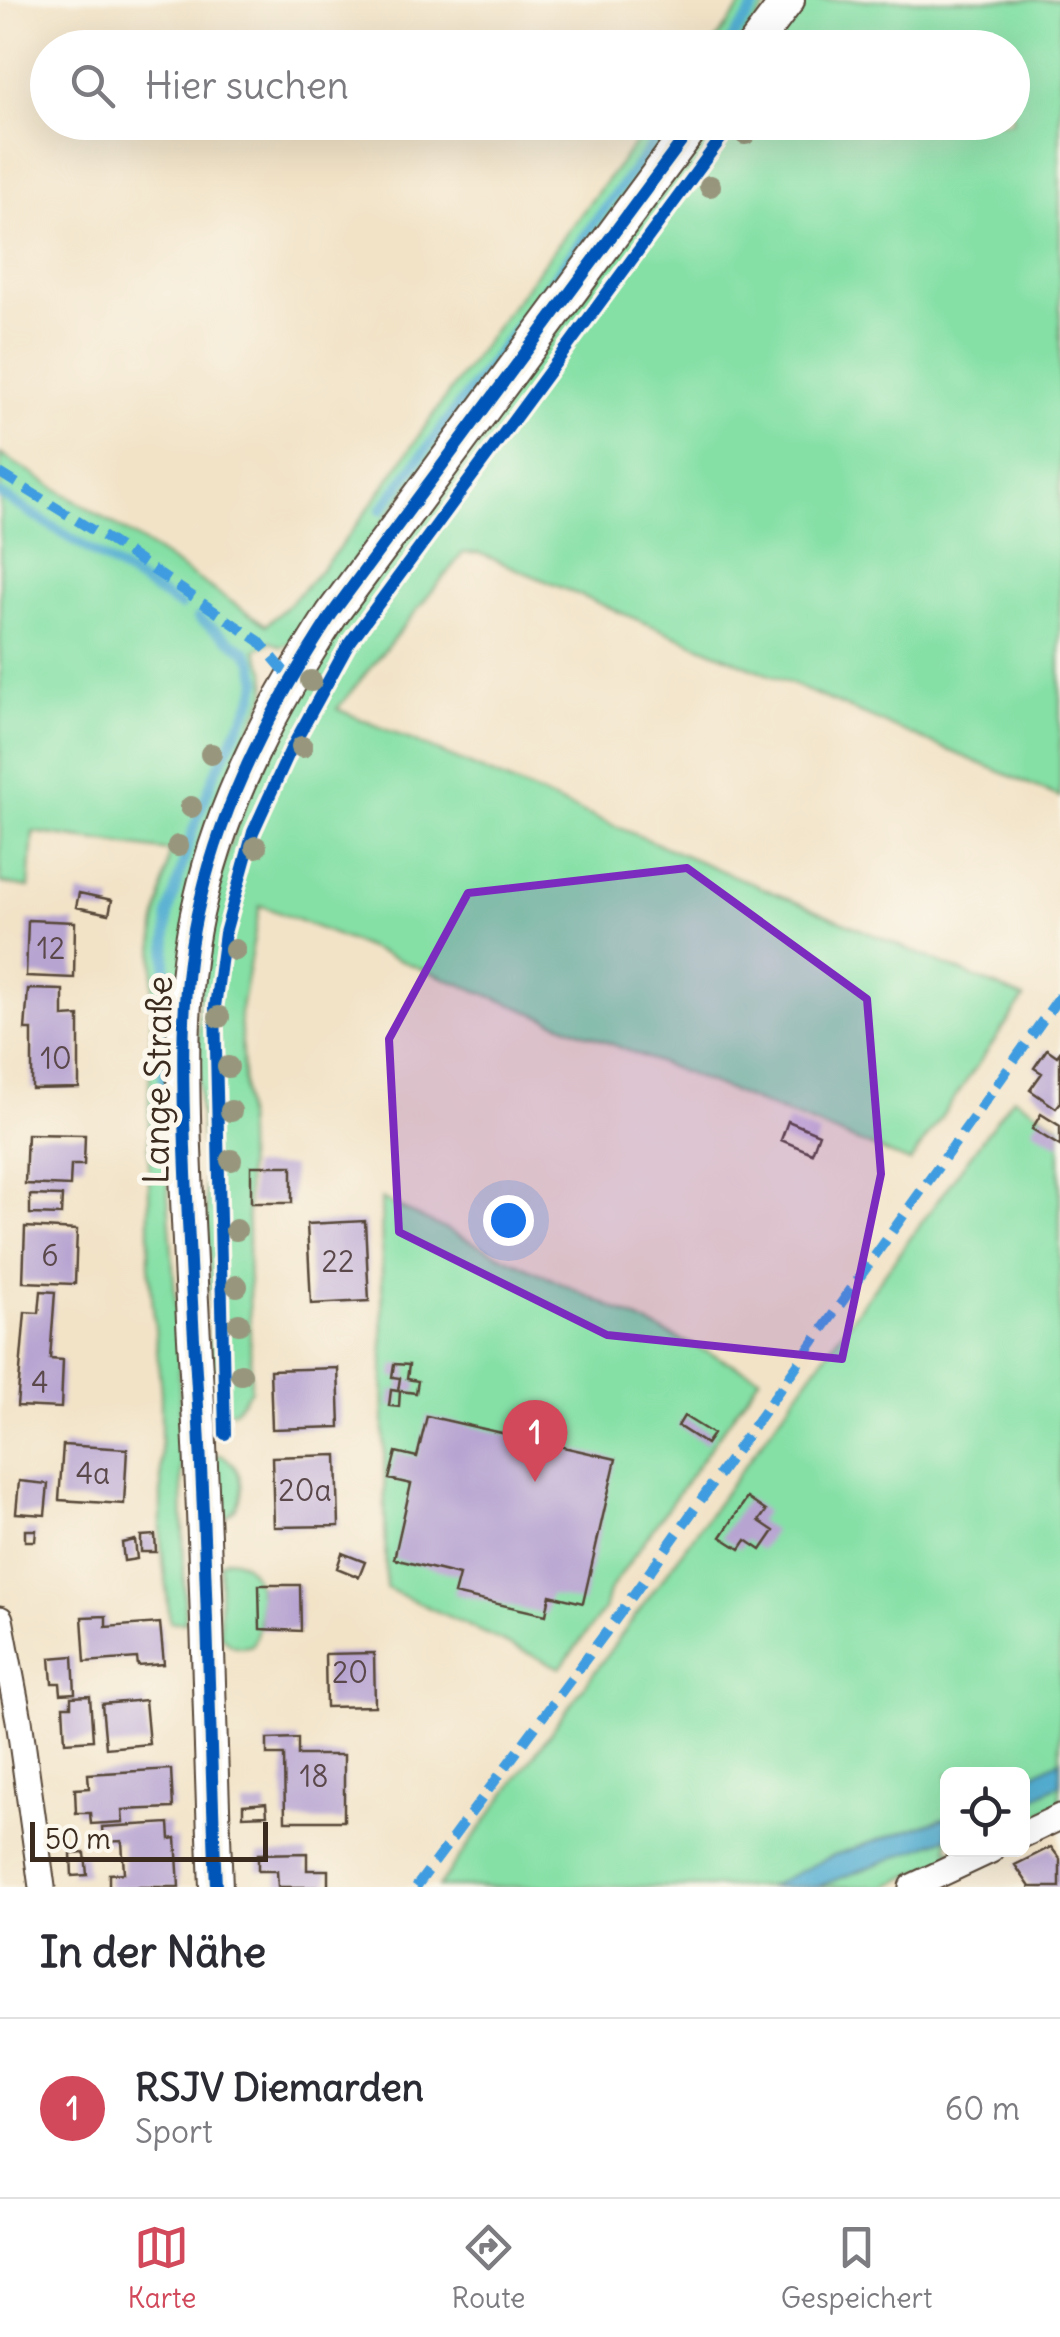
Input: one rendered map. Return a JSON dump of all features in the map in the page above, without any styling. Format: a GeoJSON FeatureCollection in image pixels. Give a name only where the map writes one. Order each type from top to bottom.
{"type":"FeatureCollection","features":[{"type":"Feature","properties":{"kind":"street"},"geometry":{"type":"LineString","coordinates":[[766,30],[788,0]]}},
{"type":"Feature","properties":{"kind":"street","name":"Lange Straße"},"geometry":{"type":"LineString","coordinates":[[216,1887],[184,1110],[185,989],[210,862],[260,737],[290,678],[365,566],[683,140]]}},
{"type":"Feature","properties":{"kind":"street"},"geometry":{"type":"LineString","coordinates":[[0,1618],[19,1720],[42,1887]]}},
{"type":"Feature","properties":{"kind":"street"},"geometry":{"type":"LineString","coordinates":[[1030,1831],[1060,1817]]}},
{"type":"Feature","properties":{"kind":"street"},"geometry":{"type":"LineString","coordinates":[[912,1887],[976,1857]]}},
{"type":"Feature","properties":{"kind":"highlighted area"},"geometry":{"type":"Polygon","coordinates":[[[687,868],[867,999],[881,1174],[842,1359],[607,1335],[399,1232],[389,1039],[468,893],[687,868]]]}},
{"type":"Feature","properties":{"kind":"green space"},"geometry":{"type":"Polygon","coordinates":[[[746,0],[772,0],[749,30],[724,30],[746,0]]]}},
{"type":"Feature","properties":{"kind":"green space"},"geometry":{"type":"Polygon","coordinates":[[[804,0],[1060,0],[1060,797],[479,553],[463,553],[337,709],[1024,998],[910,1162],[260,905],[240,1014],[251,1390],[235,1410],[219,1412],[211,1406],[209,1259],[199,1094],[198,1022],[204,950],[228,848],[247,800],[321,660],[377,573],[700,140],[1030,140],[1030,30],[782,30],[804,0]]]}},
{"type":"Feature","properties":{"kind":"green space"},"geometry":{"type":"Polygon","coordinates":[[[638,140],[667,140],[294,642],[281,647],[271,642],[256,650],[265,670],[267,692],[224,789],[172,1103],[168,1196],[179,1352],[185,1622],[170,1622],[161,1541],[161,1392],[149,1265],[149,1093],[155,928],[170,851],[33,832],[29,888],[0,883],[0,454],[266,625],[340,546],[638,140]]]}},
{"type":"Feature","properties":{"kind":"green space"},"geometry":{"type":"Polygon","coordinates":[[[1013,1097],[1060,1126],[1060,1804],[1030,1819],[1030,1767],[940,1767],[940,1857],[952,1857],[885,1887],[438,1887],[1013,1097]]]}},
{"type":"Feature","properties":{"kind":"green space"},"geometry":{"type":"Polygon","coordinates":[[[381,1199],[760,1377],[609,1591],[604,1610],[560,1668],[386,1588],[381,1199]]]}},
{"type":"Feature","properties":{"kind":"green space"},"geometry":{"type":"Polygon","coordinates":[[[222,1455],[237,1471],[241,1491],[234,1510],[215,1521],[212,1456],[222,1455]]]}},
{"type":"Feature","properties":{"kind":"green space"},"geometry":{"type":"Polygon","coordinates":[[[227,1559],[250,1569],[256,1580],[260,1607],[252,1645],[234,1646],[220,1634],[220,1563],[227,1559]]]}},
{"type":"Feature","properties":{"kind":"water"},"geometry":{"type":"Polygon","coordinates":[[[1060,1760],[1060,1784],[1030,1800],[1030,1776],[1060,1760]]]}},
{"type":"Feature","properties":{"kind":"water"},"geometry":{"type":"Polygon","coordinates":[[[940,1819],[940,1841],[817,1887],[768,1887],[834,1855],[940,1819]]]}},
{"type":"Feature","properties":{"kind":"building"},"geometry":{"type":"Polygon","coordinates":[[[79,893],[112,900],[109,914],[76,907],[79,893]]]}},
{"type":"Feature","properties":{"kind":"building"},"geometry":{"type":"Polygon","coordinates":[[[28,920],[75,922],[74,978],[26,976],[28,920]]]}},
{"type":"Feature","properties":{"kind":"building"},"geometry":{"type":"Polygon","coordinates":[[[28,989],[63,990],[63,1017],[79,1016],[79,1088],[32,1089],[32,1030],[25,1030],[28,989]]]}},
{"type":"Feature","properties":{"kind":"building"},"geometry":{"type":"Polygon","coordinates":[[[1047,1049],[1057,1056],[1060,1052],[1060,1103],[1056,1108],[1030,1090],[1042,1073],[1034,1068],[1047,1049]]]}},
{"type":"Feature","properties":{"kind":"building"},"geometry":{"type":"Polygon","coordinates":[[[1041,1114],[1060,1126],[1060,1146],[1032,1129],[1041,1114]]]}},
{"type":"Feature","properties":{"kind":"building"},"geometry":{"type":"Polygon","coordinates":[[[788,1121],[819,1134],[812,1153],[781,1140],[788,1121]]]}},
{"type":"Feature","properties":{"kind":"building"},"geometry":{"type":"Polygon","coordinates":[[[27,1134],[85,1135],[84,1165],[71,1165],[70,1186],[25,1184],[27,1134]]]}},
{"type":"Feature","properties":{"kind":"building"},"geometry":{"type":"Polygon","coordinates":[[[251,1166],[292,1166],[292,1203],[251,1203],[251,1166]]]}},
{"type":"Feature","properties":{"kind":"building"},"geometry":{"type":"Polygon","coordinates":[[[30,1195],[62,1196],[61,1215],[30,1214],[30,1195]]]}},
{"type":"Feature","properties":{"kind":"building"},"geometry":{"type":"Polygon","coordinates":[[[365,1221],[369,1301],[311,1304],[307,1224],[365,1221]]]}},
{"type":"Feature","properties":{"kind":"building"},"geometry":{"type":"Polygon","coordinates":[[[25,1227],[77,1230],[75,1284],[23,1282],[25,1227]]]}},
{"type":"Feature","properties":{"kind":"building"},"geometry":{"type":"Polygon","coordinates":[[[41,1291],[55,1292],[50,1359],[63,1360],[61,1408],[17,1406],[25,1312],[39,1313],[41,1291]]]}},
{"type":"Feature","properties":{"kind":"building"},"geometry":{"type":"Polygon","coordinates":[[[394,1364],[409,1365],[407,1379],[418,1381],[416,1393],[400,1391],[399,1407],[389,1406],[391,1390],[398,1391],[400,1378],[392,1377],[394,1364]]]}},
{"type":"Feature","properties":{"kind":"building"},"geometry":{"type":"Polygon","coordinates":[[[338,1368],[340,1427],[272,1429],[270,1370],[338,1368]]]}},
{"type":"Feature","properties":{"kind":"building"},"geometry":{"type":"Polygon","coordinates":[[[427,1416],[616,1459],[583,1603],[550,1595],[546,1615],[454,1594],[459,1575],[394,1559],[411,1484],[389,1479],[396,1452],[417,1457],[427,1416]]]}},
{"type":"Feature","properties":{"kind":"building"},"geometry":{"type":"Polygon","coordinates":[[[684,1416],[713,1434],[706,1444],[678,1426],[684,1416]]]}},
{"type":"Feature","properties":{"kind":"building"},"geometry":{"type":"Polygon","coordinates":[[[63,1445],[127,1449],[124,1504],[59,1500],[63,1445]]]}},
{"type":"Feature","properties":{"kind":"building"},"geometry":{"type":"Polygon","coordinates":[[[337,1455],[339,1526],[274,1527],[272,1457],[337,1455]]]}},
{"type":"Feature","properties":{"kind":"building"},"geometry":{"type":"Polygon","coordinates":[[[19,1481],[48,1484],[45,1515],[16,1513],[19,1481]]]}},
{"type":"Feature","properties":{"kind":"building"},"geometry":{"type":"Polygon","coordinates":[[[747,1498],[766,1511],[759,1521],[774,1531],[761,1550],[746,1540],[740,1549],[721,1537],[747,1498]]]}},
{"type":"Feature","properties":{"kind":"building"},"geometry":{"type":"Polygon","coordinates":[[[25,1530],[36,1530],[35,1541],[25,1541],[25,1530]]]}},
{"type":"Feature","properties":{"kind":"building"},"geometry":{"type":"Polygon","coordinates":[[[155,1535],[156,1552],[141,1552],[141,1536],[155,1535]]]}},
{"type":"Feature","properties":{"kind":"building"},"geometry":{"type":"Polygon","coordinates":[[[135,1540],[137,1559],[124,1561],[122,1543],[135,1540]]]}},
{"type":"Feature","properties":{"kind":"building"},"geometry":{"type":"Polygon","coordinates":[[[342,1553],[365,1562],[359,1577],[337,1568],[342,1553]]]}},
{"type":"Feature","properties":{"kind":"building"},"geometry":{"type":"Polygon","coordinates":[[[259,1585],[300,1585],[301,1631],[260,1629],[259,1585]]]}},
{"type":"Feature","properties":{"kind":"building"},"geometry":{"type":"Polygon","coordinates":[[[106,1616],[106,1627],[160,1623],[164,1664],[138,1666],[137,1658],[85,1662],[82,1617],[106,1616]]]}},
{"type":"Feature","properties":{"kind":"building"},"geometry":{"type":"Polygon","coordinates":[[[374,1653],[375,1706],[326,1707],[325,1654],[374,1653]]]}},
{"type":"Feature","properties":{"kind":"building"},"geometry":{"type":"Polygon","coordinates":[[[73,1656],[75,1693],[61,1694],[60,1683],[52,1683],[50,1658],[73,1656]]]}},
{"type":"Feature","properties":{"kind":"building"},"geometry":{"type":"Polygon","coordinates":[[[90,1696],[93,1740],[65,1742],[63,1706],[71,1706],[71,1697],[90,1696]]]}},
{"type":"Feature","properties":{"kind":"building"},"geometry":{"type":"Polygon","coordinates":[[[145,1700],[149,1744],[106,1748],[102,1704],[145,1700]]]}},
{"type":"Feature","properties":{"kind":"building"},"geometry":{"type":"Polygon","coordinates":[[[298,1738],[298,1755],[344,1755],[344,1821],[285,1821],[284,1755],[267,1755],[267,1739],[298,1738]]]}},
{"type":"Feature","properties":{"kind":"building"},"geometry":{"type":"Polygon","coordinates":[[[171,1769],[173,1808],[122,1810],[123,1822],[91,1824],[90,1813],[76,1813],[75,1789],[89,1788],[88,1774],[171,1769]]]}},
{"type":"Feature","properties":{"kind":"building"},"geometry":{"type":"Polygon","coordinates":[[[266,1803],[267,1815],[243,1816],[243,1805],[266,1803]]]}},
{"type":"Feature","properties":{"kind":"building"},"geometry":{"type":"Polygon","coordinates":[[[169,1823],[170,1839],[176,1838],[179,1887],[109,1887],[109,1874],[124,1873],[122,1841],[103,1842],[102,1827],[169,1823]]]}},
{"type":"Feature","properties":{"kind":"building"},"geometry":{"type":"Polygon","coordinates":[[[1051,1847],[1060,1859],[1060,1887],[1030,1887],[1015,1865],[1051,1847]]]}},
{"type":"Feature","properties":{"kind":"building"},"geometry":{"type":"Polygon","coordinates":[[[85,1853],[87,1875],[72,1876],[71,1854],[85,1853]]]}},
{"type":"Feature","properties":{"kind":"building"},"geometry":{"type":"Polygon","coordinates":[[[307,1853],[307,1870],[328,1870],[328,1887],[278,1887],[277,1871],[258,1871],[258,1854],[307,1853]]]}},
{"type":"Feature","properties":{"kind":"waterway"},"geometry":{"type":"LineString","coordinates":[[738,30],[760,0]]}},
{"type":"Feature","properties":{"kind":"waterway"},"geometry":{"type":"LineString","coordinates":[[381,510],[656,140]]}},
{"type":"Feature","properties":{"kind":"waterway"},"geometry":{"type":"LineString","coordinates":[[0,494],[180,606]]}},
{"type":"Feature","properties":{"kind":"waterway"},"geometry":{"type":"LineString","coordinates":[[165,1122],[162,1056],[168,915],[214,775],[253,699],[258,681],[245,651],[198,618]]}},
{"type":"Feature","properties":{"kind":"marked path"},"geometry":{"type":"LineString","coordinates":[[0,473],[259,641],[290,678]]}},
{"type":"Feature","properties":{"kind":"marked path"},"geometry":{"type":"LineString","coordinates":[[416,1887],[621,1612],[1060,996]]}},
{"type":"Feature","properties":{"kind":"cycle path"},"geometry":{"type":"LineString","coordinates":[[216,1887],[183,1086],[189,962],[210,862],[253,752],[332,614],[683,140]]}},
{"type":"Feature","properties":{"kind":"cycle path"},"geometry":{"type":"LineString","coordinates":[[225,1434],[215,1007],[225,933],[253,832],[290,751],[348,645],[720,140]]}},
{"type":"Feature","properties":{"kind":"place","name":"RSJV Diemarden"},"geometry":{"type":"Point","coordinates":[535,1482]}}]}
